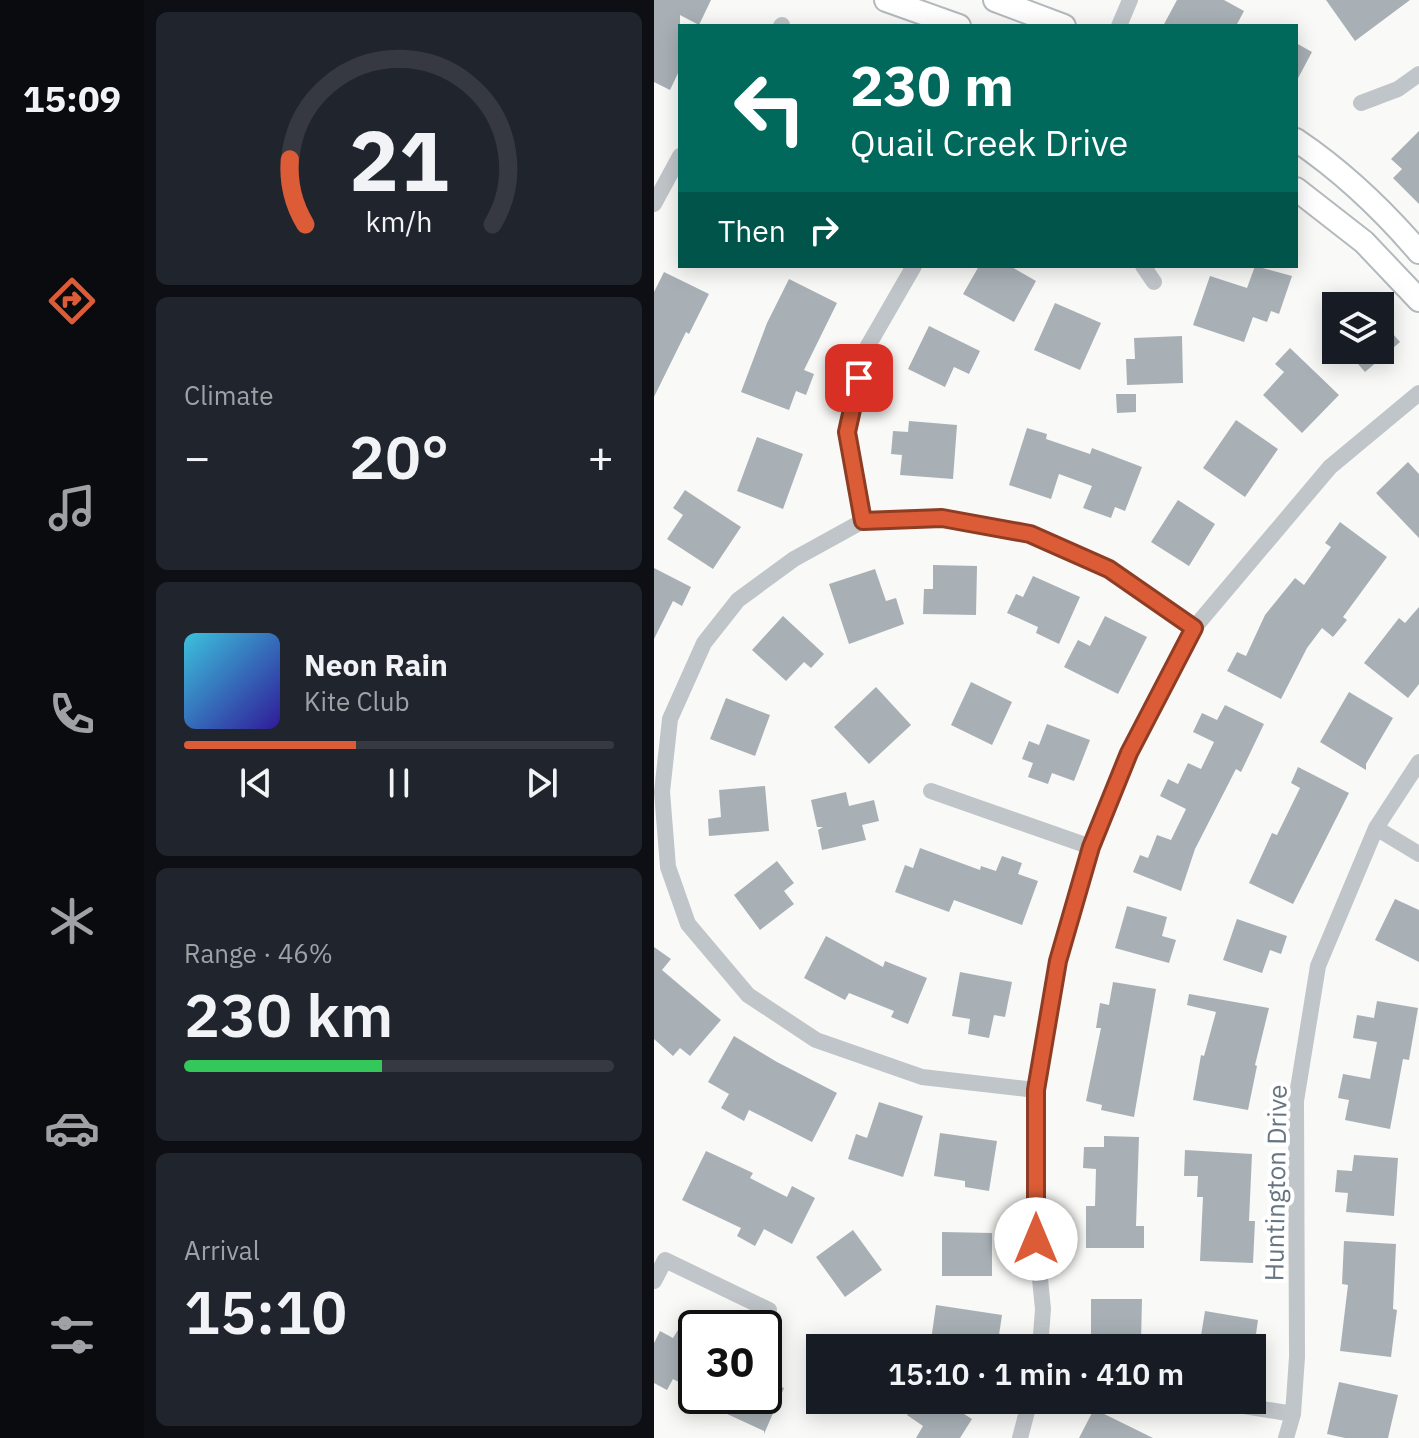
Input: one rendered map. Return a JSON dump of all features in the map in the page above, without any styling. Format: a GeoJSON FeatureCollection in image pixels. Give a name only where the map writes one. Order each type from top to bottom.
{"type":"FeatureCollection","features":[{"type":"Feature","properties":{"kind":"main road"},"geometry":{"type":"LineString","coordinates":[[886,0],[953,24]]}},
{"type":"Feature","properties":{"kind":"main road"},"geometry":{"type":"LineString","coordinates":[[995,0],[1059,24]]}},
{"type":"Feature","properties":{"kind":"main road"},"geometry":{"type":"LineString","coordinates":[[1298,141],[1321,157],[1394,223],[1419,252]]}},
{"type":"Feature","properties":{"kind":"main road"},"geometry":{"type":"LineString","coordinates":[[1298,191],[1364,242],[1419,300]]}},
{"type":"Feature","properties":{"kind":"street"},"geometry":{"type":"LineString","coordinates":[[1120,24],[1130,0]]}},
{"type":"Feature","properties":{"kind":"street"},"geometry":{"type":"LineString","coordinates":[[1361,103],[1398,89],[1419,74]]}},
{"type":"Feature","properties":{"kind":"street"},"geometry":{"type":"LineString","coordinates":[[654,204],[678,160]]}},
{"type":"Feature","properties":{"kind":"street"},"geometry":{"type":"LineString","coordinates":[[863,521],[847,432],[865,351],[913,268]]}},
{"type":"Feature","properties":{"kind":"street"},"geometry":{"type":"LineString","coordinates":[[1144,268],[1154,282]]}},
{"type":"Feature","properties":{"kind":"street"},"geometry":{"type":"LineString","coordinates":[[1041,1334],[1043,1309],[1036,1239],[1036,1090],[1058,961],[1091,847],[1129,753],[1194,628],[1330,467],[1419,393]]}},
{"type":"Feature","properties":{"kind":"street"},"geometry":{"type":"LineString","coordinates":[[1036,1090],[922,1077],[816,1040],[748,995],[688,924],[661,870],[662,792],[670,719],[704,643],[738,600],[794,559],[863,521],[942,518],[1030,534],[1109,569],[1194,628]]}},
{"type":"Feature","properties":{"kind":"street","name":"Huntington Drive"},"geometry":{"type":"LineString","coordinates":[[1286,1438],[1293,1414],[1297,1343],[1296,1101],[1318,966],[1376,828],[1419,762]]}},
{"type":"Feature","properties":{"kind":"street"},"geometry":{"type":"LineString","coordinates":[[931,791],[1091,847]]}},
{"type":"Feature","properties":{"kind":"street"},"geometry":{"type":"LineString","coordinates":[[1376,828],[1419,854]]}},
{"type":"Feature","properties":{"kind":"street"},"geometry":{"type":"LineString","coordinates":[[654,1281],[665,1260],[769,1310]]}},
{"type":"Feature","properties":{"kind":"street"},"geometry":{"type":"LineString","coordinates":[[1266,1410],[1293,1414]]}},
{"type":"Feature","properties":{"kind":"street"},"geometry":{"type":"LineString","coordinates":[[1020,1438],[1026,1414]]}},
{"type":"Feature","properties":{"kind":"building"},"geometry":{"type":"Polygon","coordinates":[[[654,0],[711,0],[699,24],[680,15],[678,73],[670,90],[654,82],[654,0]]]}},
{"type":"Feature","properties":{"kind":"building"},"geometry":{"type":"Polygon","coordinates":[[[1177,0],[1224,0],[1244,11],[1237,24],[1164,24],[1177,0]]]}},
{"type":"Feature","properties":{"kind":"building"},"geometry":{"type":"Polygon","coordinates":[[[1326,0],[1410,0],[1355,41],[1326,0]]]}},
{"type":"Feature","properties":{"kind":"building"},"geometry":{"type":"Polygon","coordinates":[[[1298,44],[1312,52],[1298,78],[1298,44]]]}},
{"type":"Feature","properties":{"kind":"building"},"geometry":{"type":"Polygon","coordinates":[[[1419,131],[1419,204],[1393,178],[1402,169],[1391,159],[1419,131]]]}},
{"type":"Feature","properties":{"kind":"building"},"geometry":{"type":"Polygon","coordinates":[[[978,268],[1013,268],[1036,281],[1014,322],[963,294],[978,268]]]}},
{"type":"Feature","properties":{"kind":"building"},"geometry":{"type":"Polygon","coordinates":[[[1254,268],[1292,276],[1279,314],[1271,311],[1267,322],[1253,317],[1244,342],[1193,325],[1210,276],[1247,288],[1254,268]]]}},
{"type":"Feature","properties":{"kind":"building"},"geometry":{"type":"Polygon","coordinates":[[[664,272],[709,294],[654,397],[654,292],[664,272]]]}},
{"type":"Feature","properties":{"kind":"building"},"geometry":{"type":"Polygon","coordinates":[[[789,279],[837,303],[804,370],[814,374],[806,395],[796,391],[789,410],[741,392],[767,323],[789,279]]]}},
{"type":"Feature","properties":{"kind":"building"},"geometry":{"type":"Polygon","coordinates":[[[1055,303],[1101,323],[1080,370],[1034,350],[1055,303]]]}},
{"type":"Feature","properties":{"kind":"building"},"geometry":{"type":"Polygon","coordinates":[[[929,326],[980,351],[969,374],[954,367],[945,387],[908,369],[929,326]]]}},
{"type":"Feature","properties":{"kind":"building"},"geometry":{"type":"Polygon","coordinates":[[[1182,336],[1183,383],[1127,385],[1126,359],[1135,359],[1134,338],[1182,336]]]}},
{"type":"Feature","properties":{"kind":"building"},"geometry":{"type":"Polygon","coordinates":[[[1290,348],[1339,395],[1302,433],[1263,395],[1284,372],[1275,364],[1290,348]]]}},
{"type":"Feature","properties":{"kind":"building"},"geometry":{"type":"Polygon","coordinates":[[[1358,364],[1374,364],[1365,372],[1358,364]]]}},
{"type":"Feature","properties":{"kind":"building"},"geometry":{"type":"Polygon","coordinates":[[[1116,394],[1136,394],[1136,412],[1117,413],[1116,394]]]}},
{"type":"Feature","properties":{"kind":"building"},"geometry":{"type":"Polygon","coordinates":[[[1236,420],[1278,449],[1245,497],[1203,468],[1236,420]]]}},
{"type":"Feature","properties":{"kind":"building"},"geometry":{"type":"Polygon","coordinates":[[[909,421],[957,425],[953,479],[900,475],[902,455],[891,454],[893,431],[908,432],[909,421]]]}},
{"type":"Feature","properties":{"kind":"building"},"geometry":{"type":"Polygon","coordinates":[[[1027,428],[1047,434],[1046,439],[1090,454],[1092,448],[1142,467],[1125,511],[1115,507],[1111,518],[1083,508],[1092,486],[1059,474],[1051,499],[1009,485],[1027,428]]]}},
{"type":"Feature","properties":{"kind":"building"},"geometry":{"type":"Polygon","coordinates":[[[757,437],[803,454],[783,509],[737,491],[757,437]]]}},
{"type":"Feature","properties":{"kind":"building"},"geometry":{"type":"Polygon","coordinates":[[[1408,462],[1419,474],[1419,538],[1376,493],[1408,462]]]}},
{"type":"Feature","properties":{"kind":"building"},"geometry":{"type":"Polygon","coordinates":[[[685,490],[741,527],[713,569],[667,539],[683,515],[673,508],[685,490]]]}},
{"type":"Feature","properties":{"kind":"building"},"geometry":{"type":"Polygon","coordinates":[[[1178,500],[1215,524],[1189,566],[1151,542],[1178,500]]]}},
{"type":"Feature","properties":{"kind":"building"},"geometry":{"type":"Polygon","coordinates":[[[1340,522],[1387,557],[1343,617],[1347,620],[1333,637],[1322,628],[1307,648],[1281,699],[1227,671],[1237,652],[1246,656],[1265,615],[1295,578],[1304,585],[1331,547],[1325,543],[1340,522]]]}},
{"type":"Feature","properties":{"kind":"building"},"geometry":{"type":"Polygon","coordinates":[[[933,565],[977,566],[976,615],[923,614],[924,589],[933,589],[933,565]]]}},
{"type":"Feature","properties":{"kind":"building"},"geometry":{"type":"Polygon","coordinates":[[[654,568],[691,587],[682,606],[673,601],[654,639],[654,568]]]}},
{"type":"Feature","properties":{"kind":"building"},"geometry":{"type":"Polygon","coordinates":[[[875,569],[886,601],[896,598],[904,624],[849,644],[829,584],[875,569]]]}},
{"type":"Feature","properties":{"kind":"building"},"geometry":{"type":"Polygon","coordinates":[[[1033,576],[1080,597],[1059,644],[1036,633],[1038,627],[1007,613],[1016,594],[1023,597],[1033,576]]]}},
{"type":"Feature","properties":{"kind":"building"},"geometry":{"type":"Polygon","coordinates":[[[1419,607],[1419,684],[1408,698],[1364,663],[1399,618],[1405,623],[1419,607]]]}},
{"type":"Feature","properties":{"kind":"building"},"geometry":{"type":"Polygon","coordinates":[[[783,616],[824,654],[811,668],[804,662],[786,681],[752,650],[783,616]]]}},
{"type":"Feature","properties":{"kind":"building"},"geometry":{"type":"Polygon","coordinates":[[[1105,616],[1147,637],[1118,694],[1064,667],[1078,640],[1090,646],[1105,616]]]}},
{"type":"Feature","properties":{"kind":"building"},"geometry":{"type":"Polygon","coordinates":[[[971,682],[1012,702],[992,745],[951,725],[971,682]]]}},
{"type":"Feature","properties":{"kind":"building"},"geometry":{"type":"Polygon","coordinates":[[[876,687],[911,725],[869,764],[834,727],[876,687]]]}},
{"type":"Feature","properties":{"kind":"building"},"geometry":{"type":"Polygon","coordinates":[[[1349,692],[1393,718],[1366,764],[1366,770],[1320,742],[1349,692]]]}},
{"type":"Feature","properties":{"kind":"building"},"geometry":{"type":"Polygon","coordinates":[[[726,698],[770,715],[755,756],[710,739],[726,698]]]}},
{"type":"Feature","properties":{"kind":"building"},"geometry":{"type":"Polygon","coordinates":[[[1225,705],[1264,724],[1241,772],[1236,769],[1195,849],[1181,891],[1133,872],[1140,855],[1148,858],[1157,835],[1171,840],[1186,809],[1160,796],[1168,779],[1178,784],[1188,763],[1201,769],[1214,742],[1193,732],[1202,713],[1217,720],[1225,705]]]}},
{"type":"Feature","properties":{"kind":"building"},"geometry":{"type":"Polygon","coordinates":[[[1047,724],[1090,740],[1074,781],[1052,773],[1048,784],[1028,777],[1033,763],[1022,759],[1029,741],[1039,745],[1047,724]]]}},
{"type":"Feature","properties":{"kind":"building"},"geometry":{"type":"Polygon","coordinates":[[[1298,767],[1349,793],[1293,904],[1249,883],[1272,833],[1277,835],[1300,788],[1291,783],[1298,767]]]}},
{"type":"Feature","properties":{"kind":"building"},"geometry":{"type":"Polygon","coordinates":[[[765,786],[769,831],[709,836],[708,819],[721,817],[719,790],[765,786]]]}},
{"type":"Feature","properties":{"kind":"building"},"geometry":{"type":"Polygon","coordinates":[[[846,792],[849,806],[874,800],[879,821],[862,825],[866,840],[822,850],[818,830],[823,827],[817,827],[811,800],[846,792]]]}},
{"type":"Feature","properties":{"kind":"building"},"geometry":{"type":"Polygon","coordinates":[[[920,848],[980,870],[981,866],[996,871],[1002,856],[1022,863],[1018,874],[1038,881],[1022,925],[954,900],[949,912],[895,892],[905,865],[913,868],[920,848]]]}},
{"type":"Feature","properties":{"kind":"building"},"geometry":{"type":"Polygon","coordinates":[[[777,861],[794,883],[784,891],[794,904],[760,930],[734,895],[777,861]]]}},
{"type":"Feature","properties":{"kind":"building"},"geometry":{"type":"Polygon","coordinates":[[[1395,899],[1419,910],[1419,962],[1375,940],[1395,899]]]}},
{"type":"Feature","properties":{"kind":"building"},"geometry":{"type":"Polygon","coordinates":[[[1127,906],[1167,917],[1162,936],[1176,940],[1169,963],[1115,948],[1127,906]]]}},
{"type":"Feature","properties":{"kind":"building"},"geometry":{"type":"Polygon","coordinates":[[[1237,919],[1287,936],[1281,954],[1270,950],[1262,973],[1223,960],[1237,919]]]}},
{"type":"Feature","properties":{"kind":"building"},"geometry":{"type":"Polygon","coordinates":[[[826,936],[883,967],[885,961],[927,978],[908,1024],[891,1017],[894,1011],[849,993],[845,1000],[804,978],[826,936]]]}},
{"type":"Feature","properties":{"kind":"building"},"geometry":{"type":"Polygon","coordinates":[[[654,947],[671,959],[662,970],[721,1020],[690,1056],[680,1048],[673,1056],[654,1039],[654,947]]]}},
{"type":"Feature","properties":{"kind":"building"},"geometry":{"type":"Polygon","coordinates":[[[960,972],[1012,982],[1005,1017],[994,1015],[989,1038],[968,1034],[970,1019],[952,1016],[960,972]]]}},
{"type":"Feature","properties":{"kind":"building"},"geometry":{"type":"Polygon","coordinates":[[[1113,982],[1156,989],[1134,1117],[1101,1110],[1102,1105],[1086,1101],[1101,1028],[1096,1028],[1100,1003],[1109,1005],[1113,982]]]}},
{"type":"Feature","properties":{"kind":"building"},"geometry":{"type":"Polygon","coordinates":[[[1189,994],[1269,1008],[1248,1110],[1193,1100],[1201,1055],[1204,1056],[1216,1012],[1187,1005],[1189,994]]]}},
{"type":"Feature","properties":{"kind":"building"},"geometry":{"type":"Polygon","coordinates":[[[1377,1001],[1418,1008],[1409,1060],[1403,1059],[1390,1129],[1345,1120],[1349,1100],[1338,1098],[1343,1074],[1370,1079],[1377,1042],[1353,1038],[1357,1015],[1374,1018],[1377,1001]]]}},
{"type":"Feature","properties":{"kind":"building"},"geometry":{"type":"Polygon","coordinates":[[[734,1036],[837,1093],[812,1142],[749,1110],[744,1121],[721,1108],[729,1094],[708,1082],[734,1036]]]}},
{"type":"Feature","properties":{"kind":"building"},"geometry":{"type":"Polygon","coordinates":[[[879,1102],[923,1116],[903,1177],[848,1159],[856,1134],[867,1138],[879,1102]]]}},
{"type":"Feature","properties":{"kind":"building"},"geometry":{"type":"Polygon","coordinates":[[[940,1133],[997,1141],[989,1191],[965,1187],[965,1181],[934,1176],[940,1133]]]}},
{"type":"Feature","properties":{"kind":"building"},"geometry":{"type":"Polygon","coordinates":[[[1104,1136],[1139,1137],[1136,1226],[1144,1226],[1144,1248],[1086,1248],[1086,1206],[1095,1206],[1096,1169],[1083,1168],[1084,1147],[1104,1147],[1104,1136]]]}},
{"type":"Feature","properties":{"kind":"building"},"geometry":{"type":"Polygon","coordinates":[[[1185,1150],[1252,1154],[1249,1221],[1255,1221],[1253,1263],[1200,1261],[1203,1197],[1197,1197],[1198,1176],[1184,1176],[1185,1150]]]}},
{"type":"Feature","properties":{"kind":"building"},"geometry":{"type":"Polygon","coordinates":[[[706,1151],[753,1173],[750,1178],[787,1197],[792,1186],[815,1198],[792,1244],[764,1229],[755,1246],[737,1236],[741,1228],[682,1200],[706,1151]]]}},
{"type":"Feature","properties":{"kind":"building"},"geometry":{"type":"Polygon","coordinates":[[[1354,1155],[1398,1158],[1394,1216],[1346,1212],[1348,1193],[1335,1192],[1337,1170],[1352,1171],[1354,1155]]]}},
{"type":"Feature","properties":{"kind":"building"},"geometry":{"type":"Polygon","coordinates":[[[853,1230],[882,1270],[845,1297],[816,1257],[853,1230]]]}},
{"type":"Feature","properties":{"kind":"building"},"geometry":{"type":"Polygon","coordinates":[[[942,1232],[992,1233],[992,1276],[942,1276],[942,1232]]]}},
{"type":"Feature","properties":{"kind":"building"},"geometry":{"type":"Polygon","coordinates":[[[1344,1241],[1396,1244],[1393,1309],[1397,1310],[1391,1357],[1340,1351],[1348,1285],[1342,1284],[1344,1241]]]}},
{"type":"Feature","properties":{"kind":"building"},"geometry":{"type":"Polygon","coordinates":[[[1091,1299],[1142,1299],[1141,1334],[1091,1334],[1091,1299]]]}},
{"type":"Feature","properties":{"kind":"building"},"geometry":{"type":"Polygon","coordinates":[[[936,1305],[1002,1315],[999,1334],[932,1334],[936,1305]]]}},
{"type":"Feature","properties":{"kind":"building"},"geometry":{"type":"Polygon","coordinates":[[[1205,1311],[1258,1320],[1256,1334],[1201,1334],[1205,1311]]]}},
{"type":"Feature","properties":{"kind":"building"},"geometry":{"type":"Polygon","coordinates":[[[678,1330],[678,1382],[673,1379],[667,1390],[654,1383],[654,1343],[660,1331],[673,1338],[678,1330]]]}},
{"type":"Feature","properties":{"kind":"building"},"geometry":{"type":"Polygon","coordinates":[[[1339,1382],[1398,1395],[1388,1438],[1345,1438],[1327,1434],[1339,1382]]]}},
{"type":"Feature","properties":{"kind":"building"},"geometry":{"type":"Polygon","coordinates":[[[727,1414],[773,1414],[764,1434],[764,1431],[727,1414]]]}},
{"type":"Feature","properties":{"kind":"building"},"geometry":{"type":"Polygon","coordinates":[[[964,1414],[972,1419],[960,1438],[916,1438],[923,1426],[907,1415],[964,1414]]]}},
{"type":"Feature","properties":{"kind":"building"},"geometry":{"type":"Polygon","coordinates":[[[1091,1414],[1104,1414],[1153,1438],[1079,1438],[1091,1414]]]}},
{"type":"Feature","properties":{"kind":"route"},"geometry":{"type":"LineString","coordinates":[[859,378],[847,432],[863,521],[942,518],[1030,534],[1109,569],[1194,628],[1129,753],[1091,847],[1058,961],[1036,1090],[1036,1239]]}}]}
